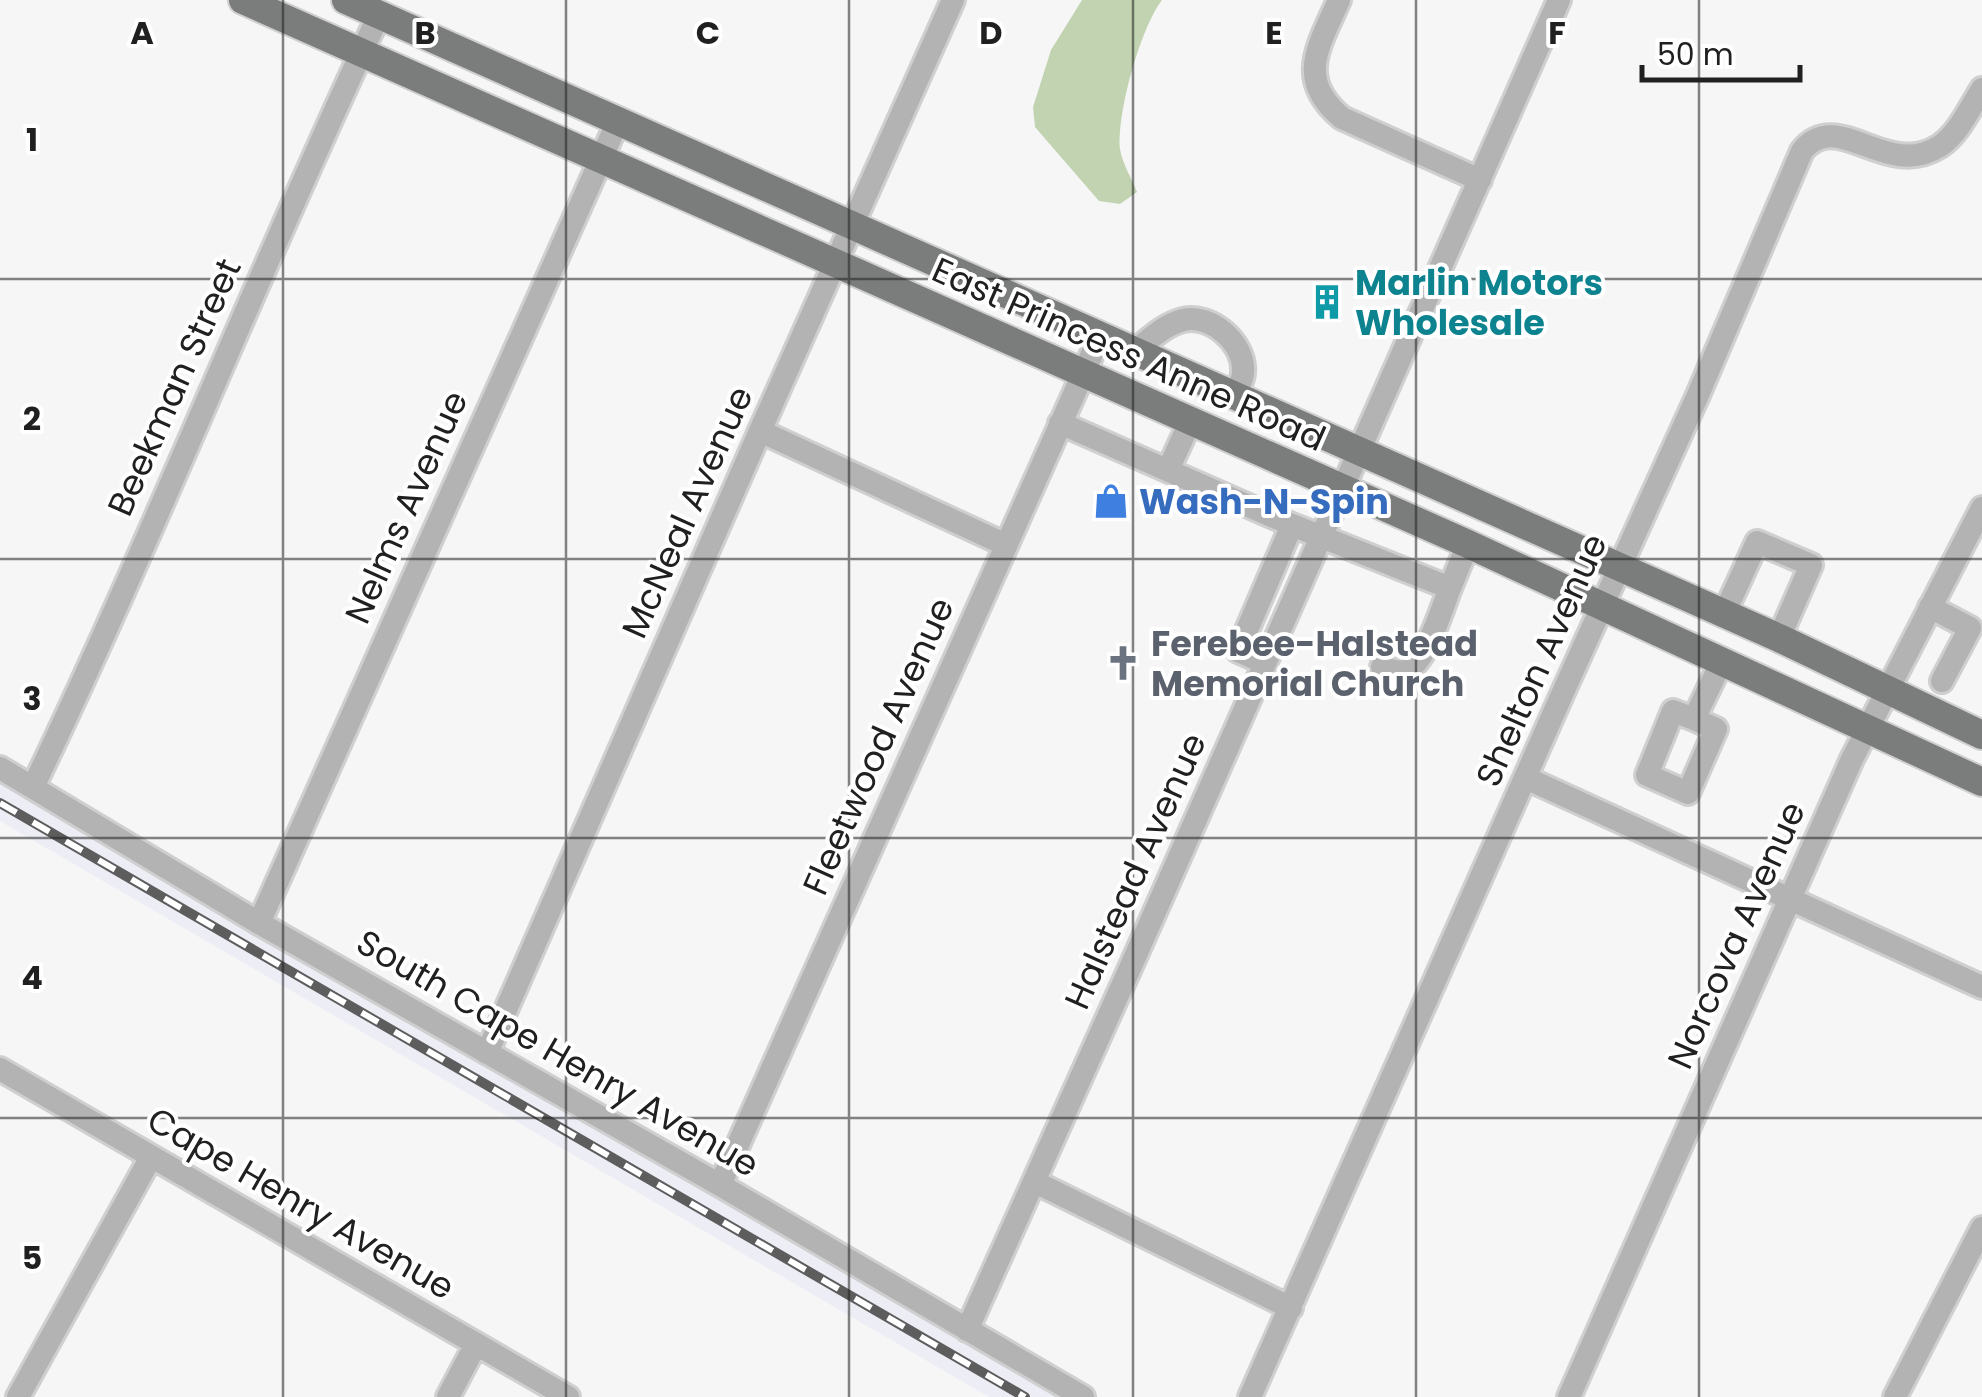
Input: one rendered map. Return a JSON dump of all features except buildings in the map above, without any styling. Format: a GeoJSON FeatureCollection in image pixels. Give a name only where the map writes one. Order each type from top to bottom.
{"type":"FeatureCollection","features":[{"type":"Feature","properties":{"kind":"main road","name":"East Princess Anne Road"},"geometry":{"type":"LineString","coordinates":[[243,0],[1468,544],[1982,782]]}},
{"type":"Feature","properties":{"kind":"main road","name":"East Princess Anne Road"},"geometry":{"type":"LineString","coordinates":[[346,0],[1779,638],[1982,734]]}},
{"type":"Feature","properties":{"kind":"street","name":"McNeal Avenue"},"geometry":{"type":"LineString","coordinates":[[488,1052],[953,0]]}},
{"type":"Feature","properties":{"kind":"street"},"geometry":{"type":"LineString","coordinates":[[1339,0],[1314,67],[1316,84],[1329,108],[1342,118],[1480,180]]}},
{"type":"Feature","properties":{"kind":"street","name":"Halstead Avenue"},"geometry":{"type":"LineString","coordinates":[[967,1330],[1559,0]]}},
{"type":"Feature","properties":{"kind":"street","name":"Beekman Street"},"geometry":{"type":"LineString","coordinates":[[34,787],[305,173],[379,15]]}},
{"type":"Feature","properties":{"kind":"street","name":"Shelton Avenue"},"geometry":{"type":"LineString","coordinates":[[1250,1397],[1698,395],[1802,152],[1808,143],[1822,136],[1837,135],[1888,154],[1925,153],[1954,132],[1982,89]]}},
{"type":"Feature","properties":{"kind":"street","name":"Nelms Avenue"},"geometry":{"type":"LineString","coordinates":[[258,923],[618,120]]}},
{"type":"Feature","properties":{"kind":"street"},"geometry":{"type":"LineString","coordinates":[[1135,351],[1161,330],[1181,321],[1191,319],[1219,328],[1230,338],[1242,362],[1244,374],[1235,396]]}},
{"type":"Feature","properties":{"kind":"street","name":"Fleetwood Avenue"},"geometry":{"type":"LineString","coordinates":[[720,1185],[1100,336]]}},
{"type":"Feature","properties":{"kind":"street"},"geometry":{"type":"LineString","coordinates":[[1168,470],[1190,422]]}},
{"type":"Feature","properties":{"kind":"street"},"geometry":{"type":"LineString","coordinates":[[1060,423],[1450,588]]}},
{"type":"Feature","properties":{"kind":"street"},"geometry":{"type":"LineString","coordinates":[[760,432],[1006,545]]}},
{"type":"Feature","properties":{"kind":"street","name":"Norcova Avenue"},"geometry":{"type":"LineString","coordinates":[[1569,1397],[1868,728],[1982,508]]}},
{"type":"Feature","properties":{"kind":"street"},"geometry":{"type":"LineString","coordinates":[[1265,663],[1238,651],[1292,524]]}},
{"type":"Feature","properties":{"kind":"street"},"geometry":{"type":"LineString","coordinates":[[1724,614],[1757,542],[1811,565],[1779,638]]}},
{"type":"Feature","properties":{"kind":"street"},"geometry":{"type":"LineString","coordinates":[[1382,667],[1402,672],[1422,656],[1468,544]]}},
{"type":"Feature","properties":{"kind":"street"},"geometry":{"type":"LineString","coordinates":[[1930,608],[1975,619],[1942,681]]}},
{"type":"Feature","properties":{"kind":"street"},"geometry":{"type":"LineString","coordinates":[[1694,719],[1722,661]]}},
{"type":"Feature","properties":{"kind":"street","name":"South Cape Henry Avenue"},"geometry":{"type":"LineString","coordinates":[[0,768],[258,923],[1083,1397]]}},
{"type":"Feature","properties":{"kind":"street"},"geometry":{"type":"LineString","coordinates":[[1526,778],[1982,986]]}},
{"type":"Feature","properties":{"kind":"street","name":"Cape Henry Avenue"},"geometry":{"type":"LineString","coordinates":[[0,1069],[568,1397]]}},
{"type":"Feature","properties":{"kind":"street"},"geometry":{"type":"LineString","coordinates":[[18,1397],[152,1157]]}},
{"type":"Feature","properties":{"kind":"street"},"geometry":{"type":"LineString","coordinates":[[1034,1182],[1291,1308]]}},
{"type":"Feature","properties":{"kind":"street"},"geometry":{"type":"LineString","coordinates":[[1895,1397],[1982,1228]]}},
{"type":"Feature","properties":{"kind":"street"},"geometry":{"type":"LineString","coordinates":[[448,1397],[476,1344]]}},
{"type":"Feature","properties":{"kind":"shaded area"},"geometry":{"type":"Polygon","coordinates":[[[0,781],[1062,1397],[989,1397],[0,821],[0,781]]]}},
{"type":"Feature","properties":{"kind":"green space"},"geometry":{"type":"Polygon","coordinates":[[[1082,0],[1162,0],[1138,50],[1126,94],[1120,149],[1137,192],[1120,204],[1099,201],[1035,127],[1033,107],[1051,50],[1082,0]]]}},
{"type":"Feature","properties":{"kind":"railway"},"geometry":{"type":"LineString","coordinates":[[0,803],[1025,1397]]}},
{"type":"Feature","properties":{"kind":"place","name":"Marlin Motors Wholesale"},"geometry":{"type":"Point","coordinates":[1327,302]}},
{"type":"Feature","properties":{"kind":"place","name":"Wash-N-Spin"},"geometry":{"type":"Point","coordinates":[1111,501]}},
{"type":"Feature","properties":{"kind":"place","name":"Ferebee-Halstead Memorial Church"},"geometry":{"type":"Point","coordinates":[1123,663]}}]}
